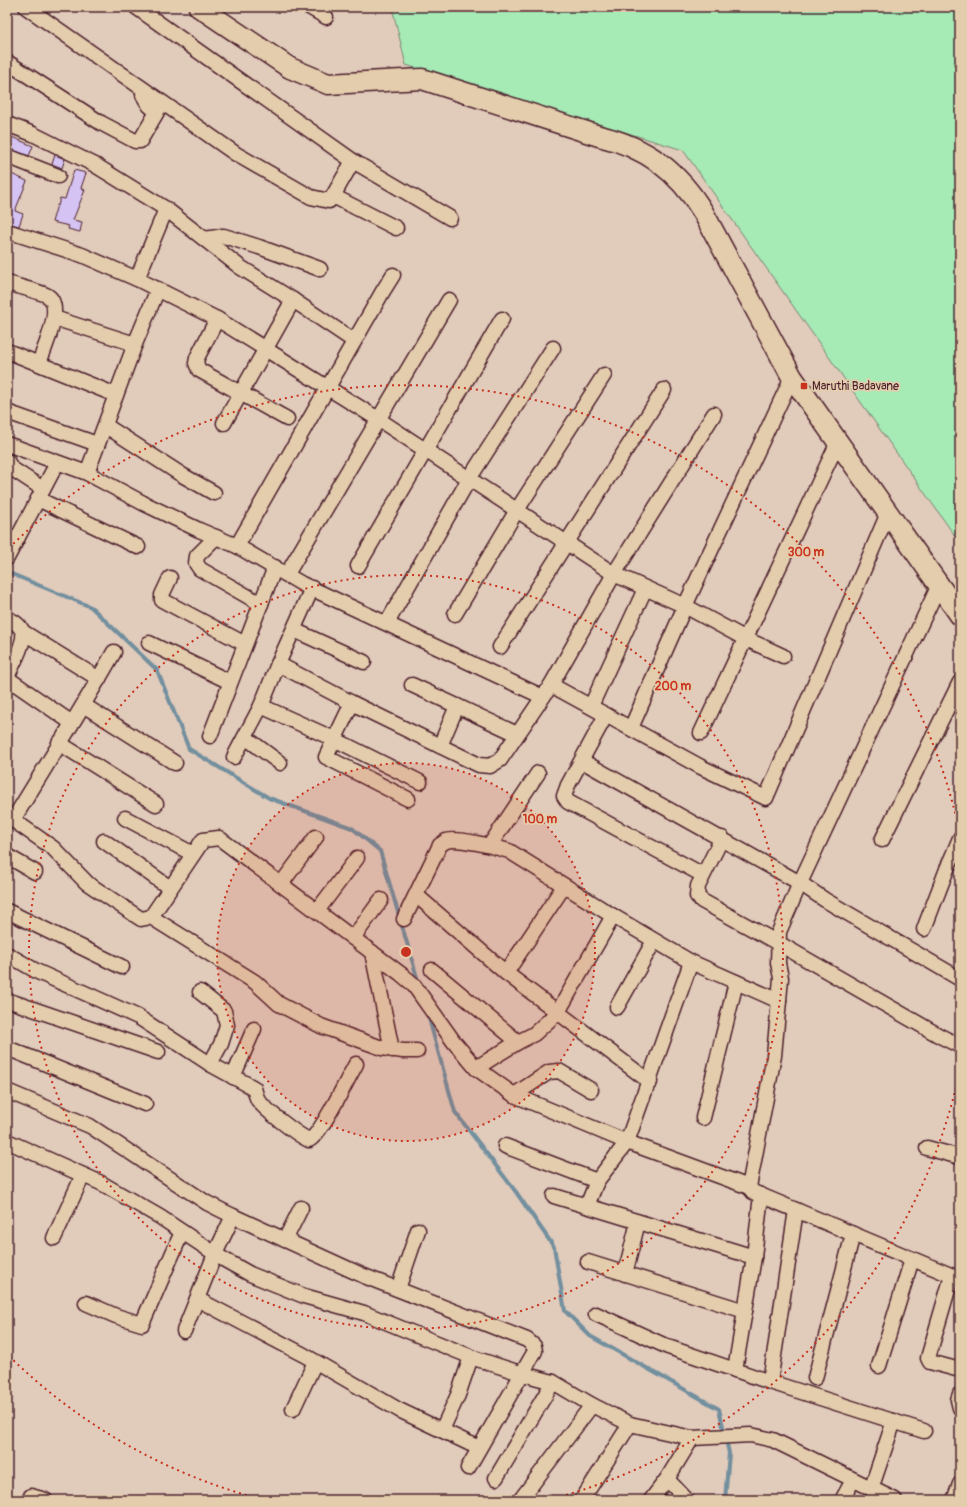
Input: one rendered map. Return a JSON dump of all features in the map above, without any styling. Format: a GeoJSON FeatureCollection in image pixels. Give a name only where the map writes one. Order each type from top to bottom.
{"type":"FeatureCollection","features":[{"type":"Feature","properties":{"kind":"street"},"geometry":{"type":"LineString","coordinates":[[26,7],[236,154],[311,197],[329,201],[353,161]]}},
{"type":"Feature","properties":{"kind":"street"},"geometry":{"type":"LineString","coordinates":[[136,7],[353,161],[450,218]]}},
{"type":"Feature","properties":{"kind":"street"},"geometry":{"type":"LineString","coordinates":[[199,7],[290,68],[328,84],[422,79],[617,141],[637,149],[655,160],[677,178],[695,200],[792,377],[960,615]]}},
{"type":"Feature","properties":{"kind":"street"},"geometry":{"type":"LineString","coordinates":[[309,7],[326,17]]}},
{"type":"Feature","properties":{"kind":"street"},"geometry":{"type":"LineString","coordinates":[[8,65],[101,123],[135,141],[140,141],[157,112],[145,99],[142,94],[142,88]]}},
{"type":"Feature","properties":{"kind":"street"},"geometry":{"type":"LineString","coordinates":[[7,124],[33,134],[95,165],[166,209],[240,267],[354,341]]}},
{"type":"Feature","properties":{"kind":"street"},"geometry":{"type":"LineString","coordinates":[[7,156],[58,176]]}},
{"type":"Feature","properties":{"kind":"street"},"geometry":{"type":"LineString","coordinates":[[333,196],[396,228]]}},
{"type":"Feature","properties":{"kind":"street"},"geometry":{"type":"LineString","coordinates":[[137,279],[166,209]]}},
{"type":"Feature","properties":{"kind":"street"},"geometry":{"type":"LineString","coordinates":[[7,231],[82,255],[137,279],[217,319],[378,419],[614,574],[685,606],[746,639],[783,656]]}},
{"type":"Feature","properties":{"kind":"street"},"geometry":{"type":"LineString","coordinates":[[204,239],[224,236],[320,269]]}},
{"type":"Feature","properties":{"kind":"street"},"geometry":{"type":"LineString","coordinates":[[237,546],[393,275]]}},
{"type":"Feature","properties":{"kind":"street"},"geometry":{"type":"LineString","coordinates":[[7,283],[49,296],[54,304],[54,318],[39,363]]}},
{"type":"Feature","properties":{"kind":"street"},"geometry":{"type":"LineString","coordinates":[[87,473],[158,290]]}},
{"type":"Feature","properties":{"kind":"street"},"geometry":{"type":"LineString","coordinates":[[224,423],[239,393],[292,300]]}},
{"type":"Feature","properties":{"kind":"street"},"geometry":{"type":"LineString","coordinates":[[210,736],[261,604],[281,570],[378,419],[449,300]]}},
{"type":"Feature","properties":{"kind":"street"},"geometry":{"type":"LineString","coordinates":[[54,318],[136,344]]}},
{"type":"Feature","properties":{"kind":"street"},"geometry":{"type":"LineString","coordinates":[[358,566],[502,318]]}},
{"type":"Feature","properties":{"kind":"street"},"geometry":{"type":"LineString","coordinates":[[217,319],[196,363],[199,370],[287,419]]}},
{"type":"Feature","properties":{"kind":"street"},"geometry":{"type":"LineString","coordinates":[[387,624],[469,479],[553,348]]}},
{"type":"Feature","properties":{"kind":"street"},"geometry":{"type":"LineString","coordinates":[[7,351],[116,395]]}},
{"type":"Feature","properties":{"kind":"street"},"geometry":{"type":"LineString","coordinates":[[455,614],[517,510],[604,375]]}},
{"type":"Feature","properties":{"kind":"street"},"geometry":{"type":"LineString","coordinates":[[631,728],[685,606],[792,377]]}},
{"type":"Feature","properties":{"kind":"street"},"geometry":{"type":"LineString","coordinates":[[500,647],[664,390]]}},
{"type":"Feature","properties":{"kind":"street"},"geometry":{"type":"LineString","coordinates":[[7,412],[97,444]]}},
{"type":"Feature","properties":{"kind":"street"},"geometry":{"type":"LineString","coordinates":[[278,664],[352,703],[479,765],[490,766],[500,760],[551,685],[614,574],[714,414]]}},
{"type":"Feature","properties":{"kind":"street"},"geometry":{"type":"LineString","coordinates":[[106,426],[182,475],[214,493]]}},
{"type":"Feature","properties":{"kind":"street"},"geometry":{"type":"LineString","coordinates":[[701,733],[838,442]]}},
{"type":"Feature","properties":{"kind":"street"},"geometry":{"type":"LineString","coordinates":[[8,449],[87,473],[143,503],[237,546],[312,588],[543,697]]}},
{"type":"Feature","properties":{"kind":"street"},"geometry":{"type":"LineString","coordinates":[[7,461],[11,468],[40,494],[138,547]]}},
{"type":"Feature","properties":{"kind":"street"},"geometry":{"type":"LineString","coordinates":[[7,558],[57,463]]}},
{"type":"Feature","properties":{"kind":"street"},"geometry":{"type":"LineString","coordinates":[[551,685],[701,767],[766,798],[888,513]]}},
{"type":"Feature","properties":{"kind":"street"},"geometry":{"type":"LineString","coordinates":[[216,537],[197,556],[196,563],[200,569],[261,604]]}},
{"type":"Feature","properties":{"kind":"street"},"geometry":{"type":"LineString","coordinates":[[170,578],[162,595],[162,600],[245,644]]}},
{"type":"Feature","properties":{"kind":"street"},"geometry":{"type":"LineString","coordinates":[[749,1187],[774,1056],[781,978],[778,962],[779,932],[800,883],[939,586]]}},
{"type":"Feature","properties":{"kind":"street"},"geometry":{"type":"LineString","coordinates":[[234,757],[261,706],[312,588]]}},
{"type":"Feature","properties":{"kind":"street"},"geometry":{"type":"LineString","coordinates":[[591,706],[645,589]]}},
{"type":"Feature","properties":{"kind":"street"},"geometry":{"type":"LineString","coordinates":[[7,618],[17,624],[23,632],[100,679]]}},
{"type":"Feature","properties":{"kind":"street"},"geometry":{"type":"LineString","coordinates":[[294,630],[364,662]]}},
{"type":"Feature","properties":{"kind":"street"},"geometry":{"type":"LineString","coordinates":[[23,632],[23,640],[8,674],[72,723]]}},
{"type":"Feature","properties":{"kind":"street"},"geometry":{"type":"LineString","coordinates":[[149,643],[230,682]]}},
{"type":"Feature","properties":{"kind":"street"},"geometry":{"type":"LineString","coordinates":[[114,652],[83,707],[10,819],[53,848],[87,883],[113,901],[141,919],[151,917],[254,982],[279,1004],[296,1014],[321,1026],[382,1048],[417,1051]]}},
{"type":"Feature","properties":{"kind":"street"},"geometry":{"type":"LineString","coordinates":[[882,840],[960,682]]}},
{"type":"Feature","properties":{"kind":"street"},"geometry":{"type":"LineString","coordinates":[[412,685],[517,734]]}},
{"type":"Feature","properties":{"kind":"street"},"geometry":{"type":"LineString","coordinates":[[352,703],[326,757],[408,799]]}},
{"type":"Feature","properties":{"kind":"street"},"geometry":{"type":"LineString","coordinates":[[261,706],[334,739],[420,782]]}},
{"type":"Feature","properties":{"kind":"street"},"geometry":{"type":"LineString","coordinates":[[440,746],[457,706]]}},
{"type":"Feature","properties":{"kind":"street"},"geometry":{"type":"LineString","coordinates":[[83,707],[88,708],[174,763]]}},
{"type":"Feature","properties":{"kind":"street"},"geometry":{"type":"LineString","coordinates":[[606,715],[568,785],[564,796],[568,802],[704,875]]}},
{"type":"Feature","properties":{"kind":"street"},"geometry":{"type":"LineString","coordinates":[[245,737],[280,763]]}},
{"type":"Feature","properties":{"kind":"street"},"geometry":{"type":"LineString","coordinates":[[60,743],[156,804]]}},
{"type":"Feature","properties":{"kind":"street"},"geometry":{"type":"LineString","coordinates":[[582,761],[722,838],[800,883],[825,900],[960,978]]}},
{"type":"Feature","properties":{"kind":"street"},"geometry":{"type":"LineString","coordinates":[[490,845],[538,773]]}},
{"type":"Feature","properties":{"kind":"street"},"geometry":{"type":"LineString","coordinates":[[125,818],[193,854]]}},
{"type":"Feature","properties":{"kind":"street"},"geometry":{"type":"LineString","coordinates":[[281,884],[316,837]]}},
{"type":"Feature","properties":{"kind":"street"},"geometry":{"type":"LineString","coordinates":[[151,917],[203,840],[219,838],[413,984],[454,1042],[476,1068],[514,1094],[627,1142],[749,1187],[753,1192],[956,1277],[928,1358],[930,1362],[960,1370]]}},
{"type":"Feature","properties":{"kind":"street"},"geometry":{"type":"LineString","coordinates":[[722,838],[698,886],[697,896],[702,901],[960,1046]]}},
{"type":"Feature","properties":{"kind":"street"},"geometry":{"type":"LineString","coordinates":[[924,929],[960,838]]}},
{"type":"Feature","properties":{"kind":"street"},"geometry":{"type":"LineString","coordinates":[[104,841],[170,888]]}},
{"type":"Feature","properties":{"kind":"street"},"geometry":{"type":"LineString","coordinates":[[404,919],[440,845],[446,841],[490,845],[509,851],[613,916],[691,962],[779,1001]]}},
{"type":"Feature","properties":{"kind":"street"},"geometry":{"type":"LineString","coordinates":[[7,856],[35,872]]}},
{"type":"Feature","properties":{"kind":"street"},"geometry":{"type":"LineString","coordinates":[[317,911],[357,858]]}},
{"type":"Feature","properties":{"kind":"street"},"geometry":{"type":"LineString","coordinates":[[506,974],[564,886]]}},
{"type":"Feature","properties":{"kind":"street"},"geometry":{"type":"LineString","coordinates":[[416,895],[506,974],[650,1082]]}},
{"type":"Feature","properties":{"kind":"street"},"geometry":{"type":"LineString","coordinates":[[353,938],[381,900]]}},
{"type":"Feature","properties":{"kind":"street"},"geometry":{"type":"LineString","coordinates":[[7,911],[122,967]]}},
{"type":"Feature","properties":{"kind":"street"},"geometry":{"type":"LineString","coordinates":[[476,1068],[534,1034],[558,1012],[613,916]]}},
{"type":"Feature","properties":{"kind":"street"},"geometry":{"type":"LineString","coordinates":[[617,1007],[654,941]]}},
{"type":"Feature","properties":{"kind":"street"},"geometry":{"type":"LineString","coordinates":[[372,952],[392,1050]]}},
{"type":"Feature","properties":{"kind":"street"},"geometry":{"type":"LineString","coordinates":[[7,954],[38,972],[138,1017],[210,1064],[254,1088],[257,1099],[263,1105],[299,1135],[309,1140],[313,1138],[324,1122],[356,1064]]}},
{"type":"Feature","properties":{"kind":"street"},"geometry":{"type":"LineString","coordinates":[[586,1206],[597,1181],[627,1142],[650,1082],[691,962]]}},
{"type":"Feature","properties":{"kind":"street"},"geometry":{"type":"LineString","coordinates":[[432,970],[518,1042]]}},
{"type":"Feature","properties":{"kind":"street"},"geometry":{"type":"LineString","coordinates":[[703,1118],[736,982]]}},
{"type":"Feature","properties":{"kind":"street"},"geometry":{"type":"LineString","coordinates":[[200,992],[224,1011],[227,1025],[221,1044],[210,1064]]}},
{"type":"Feature","properties":{"kind":"street"},"geometry":{"type":"LineString","coordinates":[[7,1000],[158,1052]]}},
{"type":"Feature","properties":{"kind":"street"},"geometry":{"type":"LineString","coordinates":[[233,1077],[254,1029]]}},
{"type":"Feature","properties":{"kind":"street"},"geometry":{"type":"LineString","coordinates":[[7,1048],[145,1104]]}},
{"type":"Feature","properties":{"kind":"street"},"geometry":{"type":"LineString","coordinates":[[514,1094],[549,1072],[559,1071],[590,1090]]}},
{"type":"Feature","properties":{"kind":"street"},"geometry":{"type":"LineString","coordinates":[[7,1091],[90,1126],[207,1203],[233,1216],[364,1276],[527,1340],[534,1346],[535,1351],[468,1468]]}},
{"type":"Feature","properties":{"kind":"street"},"geometry":{"type":"LineString","coordinates":[[7,1141],[101,1183],[160,1217],[215,1254],[250,1274],[304,1296],[364,1313],[472,1357],[523,1374],[553,1382],[592,1405],[630,1424],[692,1438],[751,1435],[773,1440],[895,1500]]}},
{"type":"Feature","properties":{"kind":"street"},"geometry":{"type":"LineString","coordinates":[[505,1146],[597,1181]]}},
{"type":"Feature","properties":{"kind":"street"},"geometry":{"type":"LineString","coordinates":[[927,1148],[960,1157]]}},
{"type":"Feature","properties":{"kind":"street"},"geometry":{"type":"LineString","coordinates":[[54,1238],[83,1176]]}},
{"type":"Feature","properties":{"kind":"street"},"geometry":{"type":"LineString","coordinates":[[735,1370],[754,1257],[761,1195]]}},
{"type":"Feature","properties":{"kind":"street"},"geometry":{"type":"LineString","coordinates":[[554,1196],[754,1257]]}},
{"type":"Feature","properties":{"kind":"street"},"geometry":{"type":"LineString","coordinates":[[285,1240],[301,1208]]}},
{"type":"Feature","properties":{"kind":"street"},"geometry":{"type":"LineString","coordinates":[[770,1382],[796,1210]]}},
{"type":"Feature","properties":{"kind":"street"},"geometry":{"type":"LineString","coordinates":[[184,1331],[215,1254],[233,1216]]}},
{"type":"Feature","properties":{"kind":"street"},"geometry":{"type":"LineString","coordinates":[[625,1274],[638,1222]]}},
{"type":"Feature","properties":{"kind":"street"},"geometry":{"type":"LineString","coordinates":[[398,1289],[418,1230]]}},
{"type":"Feature","properties":{"kind":"street"},"geometry":{"type":"LineString","coordinates":[[86,1303],[116,1316],[142,1324],[182,1232]]}},
{"type":"Feature","properties":{"kind":"street"},"geometry":{"type":"LineString","coordinates":[[815,1378],[853,1234]]}},
{"type":"Feature","properties":{"kind":"street"},"geometry":{"type":"LineString","coordinates":[[879,1366],[912,1259]]}},
{"type":"Feature","properties":{"kind":"street"},"geometry":{"type":"LineString","coordinates":[[588,1262],[745,1311]]}},
{"type":"Feature","properties":{"kind":"street"},"geometry":{"type":"LineString","coordinates":[[197,1299],[315,1362],[399,1410],[480,1448]]}},
{"type":"Feature","properties":{"kind":"street"},"geometry":{"type":"LineString","coordinates":[[596,1314],[668,1347],[770,1382],[924,1431]]}},
{"type":"Feature","properties":{"kind":"street"},"geometry":{"type":"LineString","coordinates":[[442,1430],[458,1395],[472,1357]]}},
{"type":"Feature","properties":{"kind":"street"},"geometry":{"type":"LineString","coordinates":[[293,1409],[315,1362]]}},
{"type":"Feature","properties":{"kind":"street"},"geometry":{"type":"LineString","coordinates":[[496,1478],[553,1382]]}},
{"type":"Feature","properties":{"kind":"street"},"geometry":{"type":"LineString","coordinates":[[960,1394],[958,1400],[960,1408]]}},
{"type":"Feature","properties":{"kind":"street"},"geometry":{"type":"LineString","coordinates":[[521,1499],[592,1405]]}},
{"type":"Feature","properties":{"kind":"street"},"geometry":{"type":"LineString","coordinates":[[871,1489],[894,1421]]}},
{"type":"Feature","properties":{"kind":"street"},"geometry":{"type":"LineString","coordinates":[[582,1500],[630,1424]]}},
{"type":"Feature","properties":{"kind":"street"},"geometry":{"type":"LineString","coordinates":[[651,1500],[667,1479],[692,1438]]}},
{"type":"Feature","properties":{"kind":"street"},"geometry":{"type":"LineString","coordinates":[[667,1479],[687,1500]]}},
{"type":"Feature","properties":{"kind":"street"},"geometry":{"type":"LineString","coordinates":[[842,1500],[853,1480]]}},
{"type":"Feature","properties":{"kind":"street"},"geometry":{"type":"LineString","coordinates":[[954,1500],[960,1484]]}},
{"type":"Feature","properties":{"kind":"street"},"geometry":{"type":"LineString","coordinates":[[31,1496],[45,1500]]}},
{"type":"Feature","properties":{"kind":"green space"},"geometry":{"type":"Polygon","coordinates":[[[392,7],[960,7],[960,543],[683,150],[406,65],[392,7]]]}},
{"type":"Feature","properties":{"kind":"building"},"geometry":{"type":"Polygon","coordinates":[[[7,135],[33,146],[29,156],[7,148],[7,135]]]}},
{"type":"Feature","properties":{"kind":"building"},"geometry":{"type":"Polygon","coordinates":[[[55,155],[65,159],[62,168],[52,164],[55,155]]]}},
{"type":"Feature","properties":{"kind":"building"},"geometry":{"type":"Polygon","coordinates":[[[74,170],[86,173],[81,188],[85,190],[73,220],[82,222],[80,232],[68,229],[69,226],[52,222],[60,198],[65,199],[74,170]]]}},
{"type":"Feature","properties":{"kind":"building"},"geometry":{"type":"Polygon","coordinates":[[[7,172],[27,181],[15,211],[23,214],[19,226],[7,223],[7,172]]]}},
{"type":"Feature","properties":{"kind":"waterway"},"geometry":{"type":"LineString","coordinates":[[7,572],[91,607],[157,670],[189,749],[269,798],[352,828],[380,851],[419,984]]}},
{"type":"Feature","properties":{"kind":"waterway"},"geometry":{"type":"LineString","coordinates":[[428,1015],[455,1112],[516,1192],[554,1247],[565,1311],[590,1336],[719,1409],[729,1453],[725,1500]]}},
{"type":"Feature","properties":{"kind":"place","name":"Maruthi Badavane"},"geometry":{"type":"Point","coordinates":[804,386]}}]}
